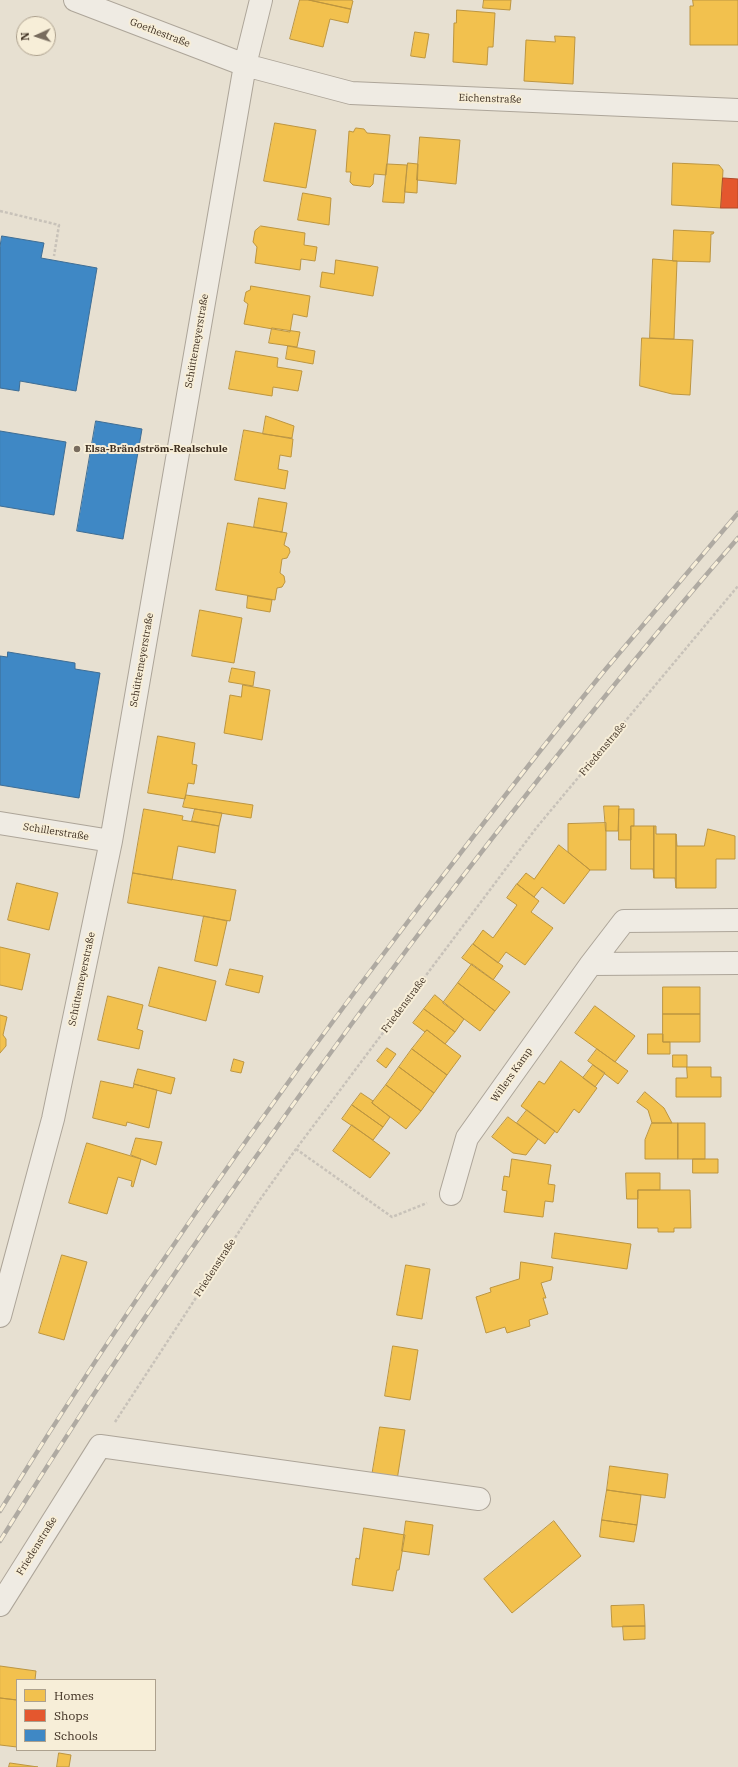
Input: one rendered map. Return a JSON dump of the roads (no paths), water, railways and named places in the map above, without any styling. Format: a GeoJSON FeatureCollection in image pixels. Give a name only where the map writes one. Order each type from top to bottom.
{"type":"FeatureCollection","features":[{"type":"Feature","properties":{"kind":"street","name":"Goethestraße"},"geometry":{"type":"LineString","coordinates":[[75,0],[245,65]]}},
{"type":"Feature","properties":{"kind":"street","name":"Schüttemeyerstraße"},"geometry":{"type":"LineString","coordinates":[[0,1316],[53,1119],[111,841],[245,65],[261,0]]}},
{"type":"Feature","properties":{"kind":"street","name":"Eichenstraße"},"geometry":{"type":"LineString","coordinates":[[245,65],[351,93],[738,110]]}},
{"type":"Feature","properties":{"kind":"street","name":"Schillerstraße"},"geometry":{"type":"LineString","coordinates":[[0,823],[111,841]]}},
{"type":"Feature","properties":{"kind":"street","name":"Willers Kamp"},"geometry":{"type":"LineString","coordinates":[[451,1194],[467,1138],[591,964],[624,921],[738,920]]}},
{"type":"Feature","properties":{"kind":"street"},"geometry":{"type":"LineString","coordinates":[[591,964],[738,963]]}},
{"type":"Feature","properties":{"kind":"street","name":"Friedenstraße"},"geometry":{"type":"LineString","coordinates":[[0,1605],[100,1446],[479,1499]]}},
{"type":"Feature","properties":{"kind":"railway"},"geometry":{"type":"LineString","coordinates":[[0,1511],[98,1357],[149,1281],[200,1206],[307,1057],[416,911],[557,730],[605,670],[738,513]]}},
{"type":"Feature","properties":{"kind":"railway"},"geometry":{"type":"LineString","coordinates":[[0,1541],[97,1389],[147,1314],[249,1166],[354,1020],[448,896],[570,740],[653,638],[738,538]]}},
{"type":"Feature","properties":{"kind":"place","name":"Elsa-Brändström-Realschule"},"geometry":{"type":"Point","coordinates":[77,449]}}]}
